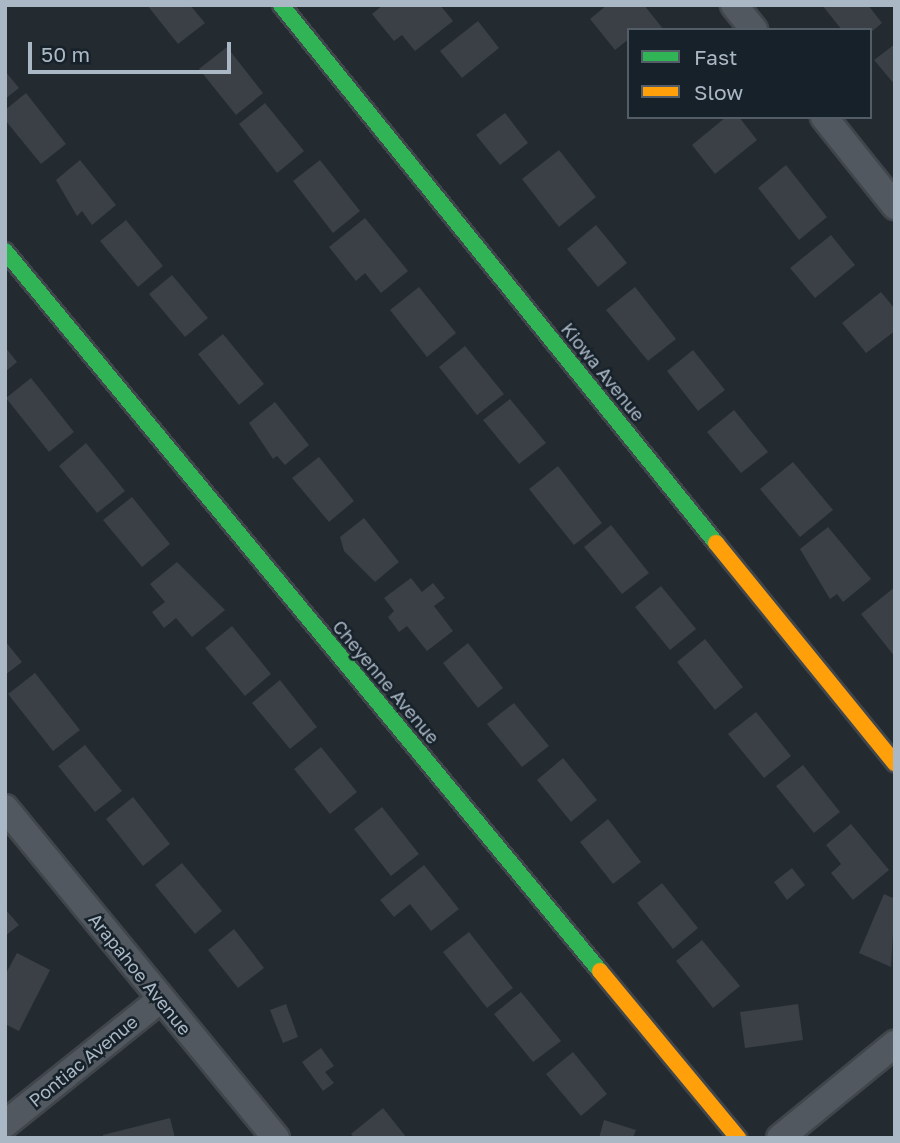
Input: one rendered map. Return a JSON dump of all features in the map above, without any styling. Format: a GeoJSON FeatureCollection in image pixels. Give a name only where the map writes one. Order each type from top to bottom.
{"type":"FeatureCollection","features":[{"type":"Feature","properties":{"kind":"street","name":"Kiowa Avenue"},"geometry":{"type":"LineString","coordinates":[[281,5],[895,763]]}},
{"type":"Feature","properties":{"kind":"street"},"geometry":{"type":"LineString","coordinates":[[734,5],[752,28]]}},
{"type":"Feature","properties":{"kind":"street"},"geometry":{"type":"LineString","coordinates":[[826,119],[895,206]]}},
{"type":"Feature","properties":{"kind":"street","name":"Cheyenne Avenue"},"geometry":{"type":"LineString","coordinates":[[5,251],[738,1138]]}},
{"type":"Feature","properties":{"kind":"street","name":"Arapahoe Avenue"},"geometry":{"type":"LineString","coordinates":[[5,808],[276,1138]]}},
{"type":"Feature","properties":{"kind":"street","name":"Pontiac Avenue"},"geometry":{"type":"LineString","coordinates":[[5,1124],[161,999]]}},
{"type":"Feature","properties":{"kind":"street"},"geometry":{"type":"LineString","coordinates":[[779,1138],[895,1044]]}},
{"type":"Feature","properties":{"kind":"building"},"geometry":{"type":"Polygon","coordinates":[[[147,5],[190,5],[205,23],[178,44],[147,5]]]}},
{"type":"Feature","properties":{"kind":"building"},"geometry":{"type":"Polygon","coordinates":[[[383,5],[440,5],[453,21],[415,51],[402,35],[394,41],[372,14],[383,5]]]}},
{"type":"Feature","properties":{"kind":"building"},"geometry":{"type":"Polygon","coordinates":[[[607,5],[644,5],[662,28],[627,28],[627,41],[615,50],[590,19],[607,5]]]}},
{"type":"Feature","properties":{"kind":"building"},"geometry":{"type":"Polygon","coordinates":[[[822,5],[868,5],[882,23],[872,31],[872,28],[840,28],[822,5]]]}},
{"type":"Feature","properties":{"kind":"building"},"geometry":{"type":"Polygon","coordinates":[[[478,21],[499,48],[462,78],[440,51],[478,21]]]}},
{"type":"Feature","properties":{"kind":"building"},"geometry":{"type":"Polygon","coordinates":[[[895,44],[895,85],[874,60],[895,44]]]}},
{"type":"Feature","properties":{"kind":"building"},"geometry":{"type":"Polygon","coordinates":[[[227,47],[263,93],[236,115],[199,69],[227,47]]]}},
{"type":"Feature","properties":{"kind":"building"},"geometry":{"type":"Polygon","coordinates":[[[5,71],[19,88],[5,99],[5,71]]]}},
{"type":"Feature","properties":{"kind":"building"},"geometry":{"type":"Polygon","coordinates":[[[26,93],[66,144],[41,164],[5,120],[5,110],[26,93]]]}},
{"type":"Feature","properties":{"kind":"building"},"geometry":{"type":"Polygon","coordinates":[[[265,103],[304,151],[277,173],[239,124],[265,103]]]}},
{"type":"Feature","properties":{"kind":"building"},"geometry":{"type":"Polygon","coordinates":[[[505,113],[528,143],[500,165],[476,135],[505,113]]]}},
{"type":"Feature","properties":{"kind":"building"},"geometry":{"type":"Polygon","coordinates":[[[724,119],[741,119],[757,140],[715,174],[692,145],[724,119]]]}},
{"type":"Feature","properties":{"kind":"building"},"geometry":{"type":"Polygon","coordinates":[[[559,150],[596,197],[559,227],[522,179],[559,150]]]}},
{"type":"Feature","properties":{"kind":"building"},"geometry":{"type":"Polygon","coordinates":[[[80,160],[116,205],[92,225],[82,211],[77,216],[56,180],[80,160]]]}},
{"type":"Feature","properties":{"kind":"building"},"geometry":{"type":"Polygon","coordinates":[[[320,160],[360,211],[333,233],[293,181],[320,160]]]}},
{"type":"Feature","properties":{"kind":"building"},"geometry":{"type":"Polygon","coordinates":[[[786,165],[827,217],[799,240],[758,188],[786,165]]]}},
{"type":"Feature","properties":{"kind":"building"},"geometry":{"type":"Polygon","coordinates":[[[365,218],[408,271],[381,293],[365,273],[356,281],[329,247],[365,218]]]}},
{"type":"Feature","properties":{"kind":"building"},"geometry":{"type":"Polygon","coordinates":[[[126,220],[163,266],[138,287],[100,241],[126,220]]]}},
{"type":"Feature","properties":{"kind":"building"},"geometry":{"type":"Polygon","coordinates":[[[596,225],[627,263],[598,287],[567,249],[596,225]]]}},
{"type":"Feature","properties":{"kind":"building"},"geometry":{"type":"Polygon","coordinates":[[[831,235],[855,265],[815,298],[790,268],[831,235]]]}},
{"type":"Feature","properties":{"kind":"building"},"geometry":{"type":"Polygon","coordinates":[[[172,275],[208,318],[185,337],[149,294],[172,275]]]}},
{"type":"Feature","properties":{"kind":"building"},"geometry":{"type":"Polygon","coordinates":[[[419,287],[456,333],[427,357],[390,310],[419,287]]]}},
{"type":"Feature","properties":{"kind":"building"},"geometry":{"type":"Polygon","coordinates":[[[635,287],[676,339],[648,361],[606,310],[635,287]]]}},
{"type":"Feature","properties":{"kind":"building"},"geometry":{"type":"Polygon","coordinates":[[[881,292],[895,309],[895,331],[866,353],[842,323],[881,292]]]}},
{"type":"Feature","properties":{"kind":"building"},"geometry":{"type":"Polygon","coordinates":[[[223,334],[264,384],[239,405],[198,354],[223,334]]]}},
{"type":"Feature","properties":{"kind":"building"},"geometry":{"type":"Polygon","coordinates":[[[465,346],[504,394],[477,415],[439,367],[465,346]]]}},
{"type":"Feature","properties":{"kind":"building"},"geometry":{"type":"Polygon","coordinates":[[[5,347],[17,362],[5,372],[5,347]]]}},
{"type":"Feature","properties":{"kind":"building"},"geometry":{"type":"Polygon","coordinates":[[[693,350],[725,390],[698,411],[667,371],[693,350]]]}},
{"type":"Feature","properties":{"kind":"building"},"geometry":{"type":"Polygon","coordinates":[[[31,378],[74,432],[49,452],[6,398],[31,378]]]}},
{"type":"Feature","properties":{"kind":"building"},"geometry":{"type":"Polygon","coordinates":[[[510,399],[546,443],[519,464],[483,420],[510,399]]]}},
{"type":"Feature","properties":{"kind":"building"},"geometry":{"type":"Polygon","coordinates":[[[275,402],[309,445],[285,465],[277,456],[273,459],[249,423],[275,402]]]}},
{"type":"Feature","properties":{"kind":"building"},"geometry":{"type":"Polygon","coordinates":[[[734,410],[768,452],[741,473],[707,432],[734,410]]]}},
{"type":"Feature","properties":{"kind":"building"},"geometry":{"type":"Polygon","coordinates":[[[86,443],[125,491],[97,513],[59,466],[86,443]]]}},
{"type":"Feature","properties":{"kind":"building"},"geometry":{"type":"Polygon","coordinates":[[[319,457],[354,501],[329,522],[292,478],[319,457]]]}},
{"type":"Feature","properties":{"kind":"building"},"geometry":{"type":"Polygon","coordinates":[[[793,462],[833,510],[800,537],[760,489],[793,462]]]}},
{"type":"Feature","properties":{"kind":"building"},"geometry":{"type":"Polygon","coordinates":[[[558,466],[602,523],[574,545],[529,489],[558,466]]]}},
{"type":"Feature","properties":{"kind":"building"},"geometry":{"type":"Polygon","coordinates":[[[132,497],[170,544],[142,567],[103,520],[132,497]]]}},
{"type":"Feature","properties":{"kind":"building"},"geometry":{"type":"Polygon","coordinates":[[[364,518],[399,562],[375,582],[344,551],[340,537],[364,518]]]}},
{"type":"Feature","properties":{"kind":"building"},"geometry":{"type":"Polygon","coordinates":[[[611,525],[649,573],[622,594],[584,547],[611,525]]]}},
{"type":"Feature","properties":{"kind":"building"},"geometry":{"type":"Polygon","coordinates":[[[828,527],[871,579],[843,602],[837,594],[830,599],[800,549],[828,527]]]}},
{"type":"Feature","properties":{"kind":"building"},"geometry":{"type":"Polygon","coordinates":[[[177,562],[225,610],[192,637],[176,618],[164,628],[152,612],[165,602],[150,584],[177,562]]]}},
{"type":"Feature","properties":{"kind":"building"},"geometry":{"type":"Polygon","coordinates":[[[411,578],[422,592],[433,583],[445,598],[434,606],[453,631],[427,651],[407,626],[399,632],[388,617],[394,611],[384,598],[411,578]]]}},
{"type":"Feature","properties":{"kind":"building"},"geometry":{"type":"Polygon","coordinates":[[[661,586],[696,629],[670,650],[635,607],[661,586]]]}},
{"type":"Feature","properties":{"kind":"building"},"geometry":{"type":"Polygon","coordinates":[[[895,587],[895,657],[861,614],[895,587]]]}},
{"type":"Feature","properties":{"kind":"building"},"geometry":{"type":"Polygon","coordinates":[[[232,626],[271,674],[245,696],[205,648],[232,626]]]}},
{"type":"Feature","properties":{"kind":"building"},"geometry":{"type":"Polygon","coordinates":[[[705,639],[743,687],[715,710],[677,662],[705,639]]]}},
{"type":"Feature","properties":{"kind":"building"},"geometry":{"type":"Polygon","coordinates":[[[5,641],[22,662],[5,675],[5,641]]]}},
{"type":"Feature","properties":{"kind":"building"},"geometry":{"type":"Polygon","coordinates":[[[468,643],[503,688],[478,708],[443,663],[468,643]]]}},
{"type":"Feature","properties":{"kind":"building"},"geometry":{"type":"Polygon","coordinates":[[[35,673],[80,730],[53,751],[8,694],[35,673]]]}},
{"type":"Feature","properties":{"kind":"building"},"geometry":{"type":"Polygon","coordinates":[[[280,680],[317,727],[290,749],[252,703],[280,680]]]}},
{"type":"Feature","properties":{"kind":"building"},"geometry":{"type":"Polygon","coordinates":[[[514,703],[549,746],[522,767],[487,724],[514,703]]]}},
{"type":"Feature","properties":{"kind":"building"},"geometry":{"type":"Polygon","coordinates":[[[756,712],[791,756],[764,778],[728,734],[756,712]]]}},
{"type":"Feature","properties":{"kind":"building"},"geometry":{"type":"Polygon","coordinates":[[[85,745],[122,791],[95,812],[58,766],[85,745]]]}},
{"type":"Feature","properties":{"kind":"building"},"geometry":{"type":"Polygon","coordinates":[[[321,747],[357,792],[330,814],[294,769],[321,747]]]}},
{"type":"Feature","properties":{"kind":"building"},"geometry":{"type":"Polygon","coordinates":[[[563,758],[597,800],[571,822],[537,780],[563,758]]]}},
{"type":"Feature","properties":{"kind":"building"},"geometry":{"type":"Polygon","coordinates":[[[803,765],[840,812],[814,833],[776,786],[803,765]]]}},
{"type":"Feature","properties":{"kind":"building"},"geometry":{"type":"Polygon","coordinates":[[[133,797],[170,844],[143,866],[106,819],[133,797]]]}},
{"type":"Feature","properties":{"kind":"building"},"geometry":{"type":"Polygon","coordinates":[[[382,807],[419,854],[391,876],[354,829],[382,807]]]}},
{"type":"Feature","properties":{"kind":"building"},"geometry":{"type":"Polygon","coordinates":[[[608,819],[641,862],[613,884],[580,842],[608,819]]]}},
{"type":"Feature","properties":{"kind":"building"},"geometry":{"type":"Polygon","coordinates":[[[851,824],[889,870],[853,900],[831,873],[841,864],[826,845],[851,824]]]}},
{"type":"Feature","properties":{"kind":"building"},"geometry":{"type":"Polygon","coordinates":[[[182,863],[222,911],[195,934],[155,885],[182,863]]]}},
{"type":"Feature","properties":{"kind":"building"},"geometry":{"type":"Polygon","coordinates":[[[424,865],[459,909],[431,931],[410,904],[394,917],[380,900],[424,865]]]}},
{"type":"Feature","properties":{"kind":"building"},"geometry":{"type":"Polygon","coordinates":[[[792,868],[805,885],[787,900],[774,882],[792,868]]]}},
{"type":"Feature","properties":{"kind":"building"},"geometry":{"type":"Polygon","coordinates":[[[662,883],[698,928],[673,949],[637,903],[662,883]]]}},
{"type":"Feature","properties":{"kind":"building"},"geometry":{"type":"Polygon","coordinates":[[[884,894],[895,899],[891,967],[859,953],[884,894]]]}},
{"type":"Feature","properties":{"kind":"building"},"geometry":{"type":"Polygon","coordinates":[[[5,909],[19,925],[5,936],[5,909]]]}},
{"type":"Feature","properties":{"kind":"building"},"geometry":{"type":"Polygon","coordinates":[[[234,929],[264,968],[238,988],[208,950],[234,929]]]}},
{"type":"Feature","properties":{"kind":"building"},"geometry":{"type":"Polygon","coordinates":[[[469,932],[513,988],[487,1008],[443,952],[469,932]]]}},
{"type":"Feature","properties":{"kind":"building"},"geometry":{"type":"Polygon","coordinates":[[[702,940],[740,986],[713,1008],[676,961],[702,940]]]}},
{"type":"Feature","properties":{"kind":"building"},"geometry":{"type":"Polygon","coordinates":[[[17,953],[50,970],[19,1031],[5,1024],[5,975],[17,953]]]}},
{"type":"Feature","properties":{"kind":"building"},"geometry":{"type":"Polygon","coordinates":[[[521,992],[561,1041],[533,1062],[494,1014],[521,992]]]}},
{"type":"Feature","properties":{"kind":"building"},"geometry":{"type":"Polygon","coordinates":[[[286,1004],[298,1037],[283,1043],[270,1010],[286,1004]]]}},
{"type":"Feature","properties":{"kind":"building"},"geometry":{"type":"Polygon","coordinates":[[[798,1004],[803,1040],[745,1048],[740,1012],[798,1004]]]}},
{"type":"Feature","properties":{"kind":"building"},"geometry":{"type":"Polygon","coordinates":[[[321,1048],[334,1066],[325,1072],[334,1083],[323,1091],[302,1062],[321,1048]]]}},
{"type":"Feature","properties":{"kind":"building"},"geometry":{"type":"Polygon","coordinates":[[[573,1052],[607,1094],[581,1116],[546,1074],[573,1052]]]}},
{"type":"Feature","properties":{"kind":"building"},"geometry":{"type":"Polygon","coordinates":[[[383,1108],[407,1138],[354,1138],[351,1134],[383,1108]]]}},
{"type":"Feature","properties":{"kind":"building"},"geometry":{"type":"Polygon","coordinates":[[[170,1118],[175,1138],[104,1138],[103,1135],[170,1118]]]}},
{"type":"Feature","properties":{"kind":"building"},"geometry":{"type":"Polygon","coordinates":[[[604,1120],[636,1130],[633,1138],[599,1138],[604,1120]]]}},
{"type":"Feature","properties":{"kind":"traffic: fast"},"geometry":{"type":"LineString","coordinates":[[281,5],[716,543]]}},
{"type":"Feature","properties":{"kind":"traffic: fast"},"geometry":{"type":"LineString","coordinates":[[5,251],[600,971]]}},
{"type":"Feature","properties":{"kind":"traffic: slow"},"geometry":{"type":"LineString","coordinates":[[716,543],[895,763]]}},
{"type":"Feature","properties":{"kind":"traffic: slow"},"geometry":{"type":"LineString","coordinates":[[600,971],[738,1138]]}}]}
